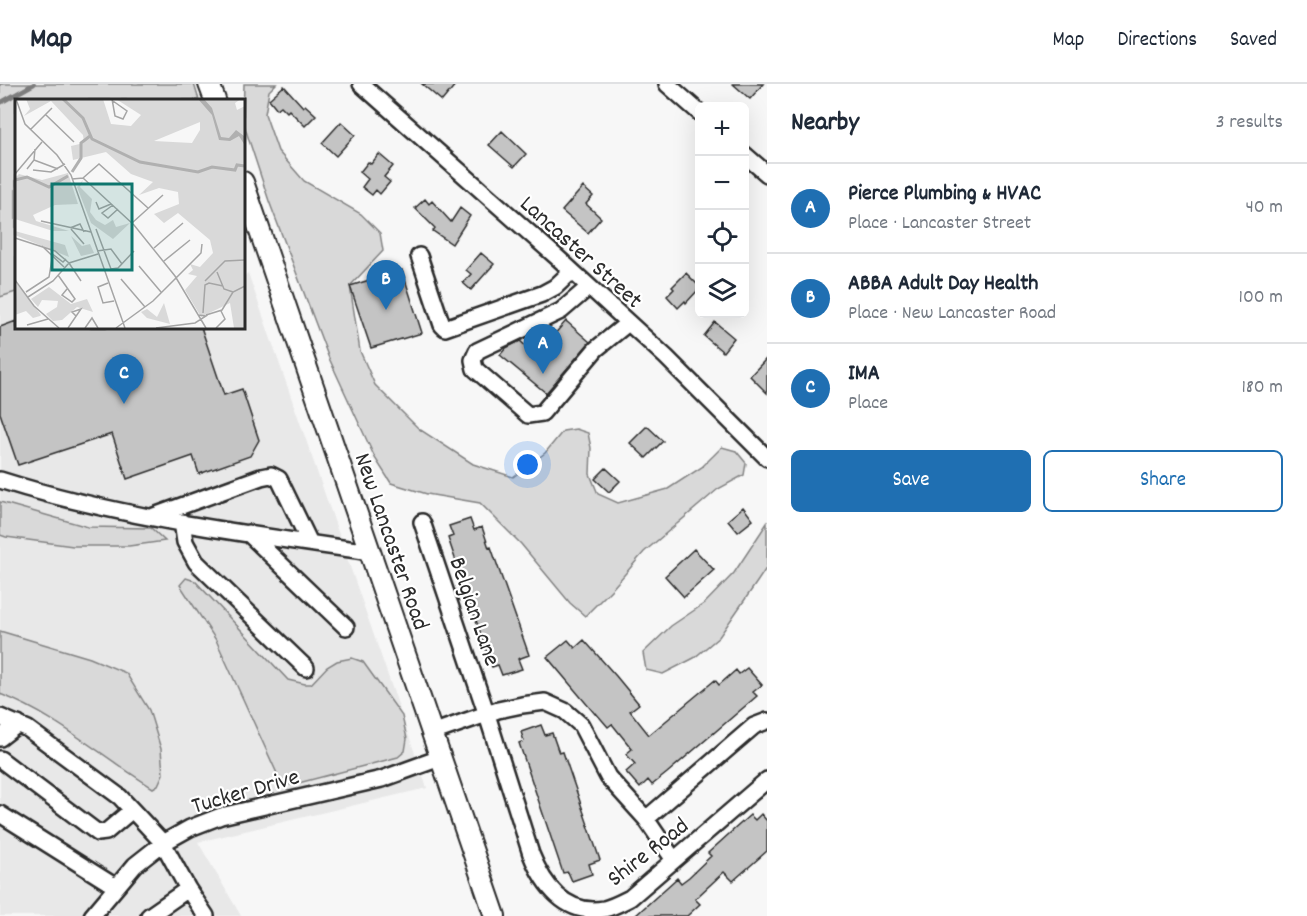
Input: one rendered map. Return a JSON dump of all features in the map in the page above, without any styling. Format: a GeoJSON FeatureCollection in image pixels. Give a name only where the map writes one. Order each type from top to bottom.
{"type":"FeatureCollection","features":[{"type":"Feature","properties":{"kind":"main road"},"geometry":{"type":"LineString","coordinates":[[209,84],[215,99]]}},
{"type":"Feature","properties":{"kind":"main road","name":"New Lancaster Road"},"geometry":{"type":"LineString","coordinates":[[244,185],[495,916]]}},
{"type":"Feature","properties":{"kind":"street","name":"Lancaster Street"},"geometry":{"type":"LineString","coordinates":[[361,84],[666,357],[767,457]]}},
{"type":"Feature","properties":{"kind":"street"},"geometry":{"type":"LineString","coordinates":[[667,84],[695,109]]}},
{"type":"Feature","properties":{"kind":"street"},"geometry":{"type":"LineString","coordinates":[[746,156],[767,174]]}},
{"type":"Feature","properties":{"kind":"street"},"geometry":{"type":"LineString","coordinates":[[419,256],[442,325],[445,328],[542,294],[555,287],[572,271]]}},
{"type":"Feature","properties":{"kind":"street"},"geometry":{"type":"LineString","coordinates":[[589,287],[561,311],[477,351],[472,360],[476,369],[528,415],[538,415],[596,349],[628,323]]}},
{"type":"Feature","properties":{"kind":"street"},"geometry":{"type":"LineString","coordinates":[[153,517],[271,475],[279,479],[310,543]]}},
{"type":"Feature","properties":{"kind":"street"},"geometry":{"type":"LineString","coordinates":[[0,480],[81,504],[370,552]]}},
{"type":"Feature","properties":{"kind":"street"},"geometry":{"type":"LineString","coordinates":[[182,522],[185,542],[196,562],[306,668]]}},
{"type":"Feature","properties":{"kind":"street","name":"Belgian Lane"},"geometry":{"type":"LineString","coordinates":[[422,522],[487,715]]}},
{"type":"Feature","properties":{"kind":"street"},"geometry":{"type":"LineString","coordinates":[[248,533],[346,627]]}},
{"type":"Feature","properties":{"kind":"street"},"geometry":{"type":"LineString","coordinates":[[432,733],[522,705],[544,702],[565,711],[581,725],[609,777],[646,819],[674,860]]}},
{"type":"Feature","properties":{"kind":"street","name":"Shire Road"},"geometry":{"type":"LineString","coordinates":[[487,715],[539,873],[563,903],[585,911],[603,910],[630,898],[767,780]]}},
{"type":"Feature","properties":{"kind":"street"},"geometry":{"type":"LineString","coordinates":[[0,717],[18,724],[120,796],[163,843],[188,889],[206,916]]}},
{"type":"Feature","properties":{"kind":"street"},"geometry":{"type":"LineString","coordinates":[[646,819],[754,726],[767,721]]}},
{"type":"Feature","properties":{"kind":"street"},"geometry":{"type":"LineString","coordinates":[[0,738],[18,724]]}},
{"type":"Feature","properties":{"kind":"street","name":"Tucker Drive"},"geometry":{"type":"LineString","coordinates":[[92,916],[135,865],[163,843],[190,828],[221,816],[382,779],[440,758]]}},
{"type":"Feature","properties":{"kind":"street"},"geometry":{"type":"LineString","coordinates":[[0,759],[98,833],[105,832],[132,810]]}},
{"type":"Feature","properties":{"kind":"street"},"geometry":{"type":"LineString","coordinates":[[0,814],[116,887]]}},
{"type":"Feature","properties":{"kind":"street"},"geometry":{"type":"LineString","coordinates":[[149,916],[188,889]]}},
{"type":"Feature","properties":{"kind":"shaded area"},"geometry":{"type":"Polygon","coordinates":[[[0,84],[194,84],[199,99],[15,99],[15,292],[0,297],[0,84]]]}},
{"type":"Feature","properties":{"kind":"shaded area"},"geometry":{"type":"Polygon","coordinates":[[[244,84],[276,84],[269,91],[265,114],[278,151],[304,181],[361,214],[380,233],[383,251],[350,286],[360,351],[375,385],[419,429],[473,464],[513,477],[545,453],[563,431],[576,429],[588,433],[591,448],[590,474],[598,494],[618,503],[668,489],[702,467],[722,447],[736,451],[746,463],[744,475],[718,489],[644,552],[585,616],[570,603],[521,544],[480,503],[427,494],[391,483],[375,458],[328,356],[269,201],[244,125],[244,84]]]}},
{"type":"Feature","properties":{"kind":"shaded area"},"geometry":{"type":"Polygon","coordinates":[[[248,273],[427,788],[198,842],[241,916],[0,916],[0,297],[15,292],[15,328],[244,328],[244,276],[248,273]]]}},
{"type":"Feature","properties":{"kind":"shaded area"},"geometry":{"type":"Polygon","coordinates":[[[0,502],[88,527],[151,528],[165,541],[129,546],[73,546],[6,537],[0,535],[0,502]]]}},
{"type":"Feature","properties":{"kind":"shaded area"},"geometry":{"type":"Polygon","coordinates":[[[767,523],[767,567],[719,637],[694,658],[663,674],[646,670],[643,653],[671,626],[705,603],[734,573],[767,523]]]}},
{"type":"Feature","properties":{"kind":"shaded area"},"geometry":{"type":"Polygon","coordinates":[[[186,578],[195,581],[288,680],[311,684],[327,667],[337,661],[352,658],[363,662],[402,716],[407,739],[405,751],[398,757],[291,785],[280,780],[216,640],[180,585],[186,578]]]}},
{"type":"Feature","properties":{"kind":"shaded area"},"geometry":{"type":"Polygon","coordinates":[[[0,631],[90,658],[126,673],[149,710],[161,749],[163,774],[158,785],[153,788],[40,713],[0,694],[0,631]]]}},
{"type":"Feature","properties":{"kind":"building"},"geometry":{"type":"Polygon","coordinates":[[[422,84],[456,84],[442,101],[422,84]]]}},
{"type":"Feature","properties":{"kind":"building"},"geometry":{"type":"Polygon","coordinates":[[[733,84],[763,84],[750,99],[733,84]]]}},
{"type":"Feature","properties":{"kind":"building"},"geometry":{"type":"Polygon","coordinates":[[[284,86],[303,107],[305,105],[316,115],[305,126],[289,110],[287,112],[281,106],[277,109],[269,99],[284,86]]]}},
{"type":"Feature","properties":{"kind":"building"},"geometry":{"type":"Polygon","coordinates":[[[341,122],[355,135],[336,156],[322,143],[341,122]]]}},
{"type":"Feature","properties":{"kind":"building"},"geometry":{"type":"Polygon","coordinates":[[[502,131],[526,154],[514,167],[489,145],[502,131]]]}},
{"type":"Feature","properties":{"kind":"building"},"geometry":{"type":"Polygon","coordinates":[[[379,154],[393,166],[384,177],[390,182],[380,194],[376,190],[372,195],[362,187],[368,179],[360,172],[379,154]]]}},
{"type":"Feature","properties":{"kind":"building"},"geometry":{"type":"Polygon","coordinates":[[[583,187],[593,196],[586,204],[601,218],[588,233],[562,211],[583,187]]]}},
{"type":"Feature","properties":{"kind":"building"},"geometry":{"type":"Polygon","coordinates":[[[425,199],[429,204],[432,201],[451,222],[460,208],[470,216],[452,244],[433,231],[435,228],[415,208],[425,199]]]}},
{"type":"Feature","properties":{"kind":"building"},"geometry":{"type":"Polygon","coordinates":[[[481,253],[494,264],[471,290],[463,283],[471,274],[466,270],[481,253]]]}},
{"type":"Feature","properties":{"kind":"building"},"geometry":{"type":"Polygon","coordinates":[[[402,270],[422,333],[371,348],[350,286],[402,270]]]}},
{"type":"Feature","properties":{"kind":"building"},"geometry":{"type":"Polygon","coordinates":[[[686,273],[695,282],[695,293],[678,308],[667,296],[674,289],[672,287],[686,273]]]}},
{"type":"Feature","properties":{"kind":"building"},"geometry":{"type":"Polygon","coordinates":[[[15,321],[15,328],[201,328],[224,395],[242,389],[259,440],[250,456],[199,474],[193,456],[127,479],[112,434],[18,465],[0,413],[0,327],[15,321]]]}},
{"type":"Feature","properties":{"kind":"building"},"geometry":{"type":"Polygon","coordinates":[[[566,321],[590,342],[546,393],[500,355],[506,348],[520,341],[529,349],[537,339],[545,345],[566,321]]]}},
{"type":"Feature","properties":{"kind":"building"},"geometry":{"type":"Polygon","coordinates":[[[715,322],[734,338],[723,352],[704,336],[715,322]]]}},
{"type":"Feature","properties":{"kind":"building"},"geometry":{"type":"Polygon","coordinates":[[[767,358],[767,393],[750,376],[767,358]]]}},
{"type":"Feature","properties":{"kind":"building"},"geometry":{"type":"Polygon","coordinates":[[[647,426],[663,441],[646,458],[630,443],[647,426]]]}},
{"type":"Feature","properties":{"kind":"building"},"geometry":{"type":"Polygon","coordinates":[[[606,468],[620,481],[609,492],[595,479],[606,468]]]}},
{"type":"Feature","properties":{"kind":"building"},"geometry":{"type":"Polygon","coordinates":[[[743,507],[753,520],[738,532],[728,520],[743,507]]]}},
{"type":"Feature","properties":{"kind":"building"},"geometry":{"type":"Polygon","coordinates":[[[470,519],[474,530],[482,527],[489,548],[491,547],[529,655],[518,659],[522,669],[502,675],[498,665],[492,667],[448,538],[453,536],[449,526],[470,519]]]}},
{"type":"Feature","properties":{"kind":"building"},"geometry":{"type":"Polygon","coordinates":[[[694,549],[714,570],[684,597],[665,576],[694,549]]]}},
{"type":"Feature","properties":{"kind":"building"},"geometry":{"type":"Polygon","coordinates":[[[568,640],[575,648],[584,640],[616,676],[639,704],[630,711],[649,735],[715,680],[719,685],[736,670],[739,674],[747,668],[762,685],[753,692],[757,696],[667,773],[652,785],[648,780],[640,788],[626,772],[635,764],[626,754],[632,749],[612,724],[608,727],[595,714],[547,657],[568,640]]]}},
{"type":"Feature","properties":{"kind":"building"},"geometry":{"type":"Polygon","coordinates":[[[541,725],[545,735],[552,733],[559,753],[563,752],[600,860],[589,864],[592,874],[572,881],[568,872],[563,873],[519,743],[524,741],[521,732],[541,725]]]}},
{"type":"Feature","properties":{"kind":"building"},"geometry":{"type":"Polygon","coordinates":[[[761,814],[767,821],[767,851],[733,881],[724,872],[695,899],[700,904],[687,916],[635,916],[677,878],[681,883],[689,877],[711,856],[708,853],[750,815],[755,820],[761,814]]]}},
{"type":"Feature","properties":{"kind":"waterway"},"geometry":{"type":"LineString","coordinates":[[0,103],[34,84]]}},
{"type":"Feature","properties":{"kind":"place","name":"ABBA Adult Day Health"},"geometry":{"type":"Point","coordinates":[386,310]}},
{"type":"Feature","properties":{"kind":"place","name":"Pierce Plumbing & HVAC"},"geometry":{"type":"Point","coordinates":[543,374]}},
{"type":"Feature","properties":{"kind":"place","name":"IMA"},"geometry":{"type":"Point","coordinates":[124,404]}}]}
